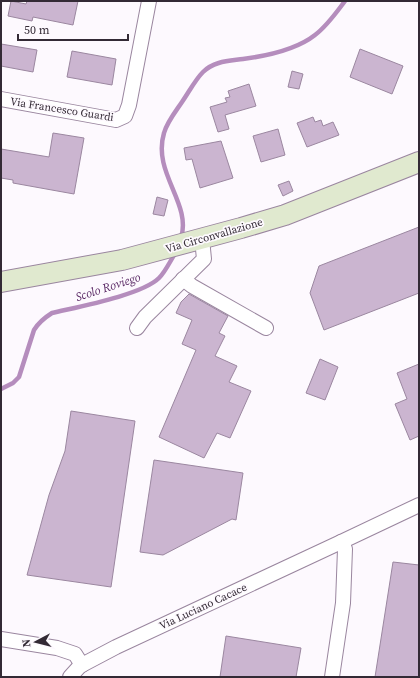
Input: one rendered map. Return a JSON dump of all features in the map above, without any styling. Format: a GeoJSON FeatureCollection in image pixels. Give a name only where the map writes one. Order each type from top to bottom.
{"type":"FeatureCollection","features":[{"type":"Feature","properties":{"kind":"main road","name":"Via Circonvallazione"},"geometry":{"type":"LineString","coordinates":[[1,282],[122,260],[199,240],[285,215],[419,162]]}},
{"type":"Feature","properties":{"kind":"street","name":"Via Francesco Guardi"},"geometry":{"type":"LineString","coordinates":[[1,99],[116,120],[125,116],[129,105],[149,1]]}},
{"type":"Feature","properties":{"kind":"street"},"geometry":{"type":"LineString","coordinates":[[137,328],[144,318],[204,259],[199,240]]}},
{"type":"Feature","properties":{"kind":"street"},"geometry":{"type":"LineString","coordinates":[[183,279],[192,286],[266,328]]}},
{"type":"Feature","properties":{"kind":"street","name":"Via Luciano Cacace"},"geometry":{"type":"LineString","coordinates":[[70,677],[82,665],[116,647],[419,505]]}},
{"type":"Feature","properties":{"kind":"street"},"geometry":{"type":"LineString","coordinates":[[332,677],[343,603],[345,549],[342,542]]}},
{"type":"Feature","properties":{"kind":"street"},"geometry":{"type":"LineString","coordinates":[[1,640],[57,648],[75,654],[82,665]]}},
{"type":"Feature","properties":{"kind":"building"},"geometry":{"type":"Polygon","coordinates":[[[11,1],[26,4],[27,1],[78,1],[73,25],[33,17],[32,21],[8,16],[11,1]]]}},
{"type":"Feature","properties":{"kind":"building"},"geometry":{"type":"Polygon","coordinates":[[[1,44],[37,50],[33,72],[1,66],[1,44]]]}},
{"type":"Feature","properties":{"kind":"building"},"geometry":{"type":"Polygon","coordinates":[[[360,49],[403,66],[392,94],[350,77],[360,49]]]}},
{"type":"Feature","properties":{"kind":"building"},"geometry":{"type":"Polygon","coordinates":[[[72,51],[116,59],[112,85],[67,77],[72,51]]]}},
{"type":"Feature","properties":{"kind":"building"},"geometry":{"type":"Polygon","coordinates":[[[292,71],[303,74],[299,89],[288,87],[292,71]]]}},
{"type":"Feature","properties":{"kind":"building"},"geometry":{"type":"Polygon","coordinates":[[[249,84],[256,106],[225,115],[229,129],[218,132],[210,107],[227,102],[225,98],[230,97],[228,91],[249,84]]]}},
{"type":"Feature","properties":{"kind":"building"},"geometry":{"type":"Polygon","coordinates":[[[313,117],[315,122],[321,120],[323,126],[333,122],[339,135],[307,147],[297,123],[313,117]]]}},
{"type":"Feature","properties":{"kind":"building"},"geometry":{"type":"Polygon","coordinates":[[[278,129],[285,155],[261,162],[253,136],[278,129]]]}},
{"type":"Feature","properties":{"kind":"building"},"geometry":{"type":"Polygon","coordinates":[[[53,133],[84,138],[74,194],[13,183],[13,180],[1,178],[1,149],[49,157],[53,133]]]}},
{"type":"Feature","properties":{"kind":"building"},"geometry":{"type":"Polygon","coordinates":[[[221,141],[233,178],[200,188],[192,159],[186,160],[184,148],[221,141]]]}},
{"type":"Feature","properties":{"kind":"building"},"geometry":{"type":"Polygon","coordinates":[[[289,181],[293,191],[283,196],[278,185],[289,181]]]}},
{"type":"Feature","properties":{"kind":"building"},"geometry":{"type":"Polygon","coordinates":[[[157,197],[168,200],[164,216],[153,214],[157,197]]]}},
{"type":"Feature","properties":{"kind":"building"},"geometry":{"type":"Polygon","coordinates":[[[419,227],[419,293],[324,330],[310,293],[319,266],[419,227]]]}},
{"type":"Feature","properties":{"kind":"building"},"geometry":{"type":"Polygon","coordinates":[[[189,294],[228,316],[219,333],[225,336],[215,356],[237,366],[229,382],[251,391],[230,438],[217,433],[204,458],[159,437],[196,350],[182,344],[192,320],[176,313],[181,302],[189,294]]]}},
{"type":"Feature","properties":{"kind":"building"},"geometry":{"type":"Polygon","coordinates":[[[320,359],[338,367],[325,400],[306,393],[320,359]]]}},
{"type":"Feature","properties":{"kind":"building"},"geometry":{"type":"Polygon","coordinates":[[[419,364],[419,436],[410,440],[395,404],[407,399],[397,373],[419,364]]]}},
{"type":"Feature","properties":{"kind":"building"},"geometry":{"type":"Polygon","coordinates":[[[71,411],[135,421],[111,587],[27,575],[49,495],[65,451],[71,411]]]}},
{"type":"Feature","properties":{"kind":"building"},"geometry":{"type":"Polygon","coordinates":[[[154,460],[243,473],[236,520],[232,519],[163,555],[140,552],[154,460]]]}},
{"type":"Feature","properties":{"kind":"building"},"geometry":{"type":"Polygon","coordinates":[[[393,562],[419,565],[419,677],[375,677],[393,562]]]}},
{"type":"Feature","properties":{"kind":"building"},"geometry":{"type":"Polygon","coordinates":[[[226,636],[301,648],[296,677],[220,677],[226,636]]]}},
{"type":"Feature","properties":{"kind":"waterway","name":"Scolo Roviego"},"geometry":{"type":"LineString","coordinates":[[181,238],[183,225],[181,212],[167,175],[163,161],[162,148],[164,133],[167,125],[195,82],[207,68],[217,64],[271,54],[299,45],[323,28],[345,1]]}},
{"type":"Feature","properties":{"kind":"waterway","name":"Scolo Roviego"},"geometry":{"type":"LineString","coordinates":[[1,389],[13,383],[19,377],[34,330],[44,318],[52,313],[108,300],[139,290],[159,278],[176,252]]}}]}
